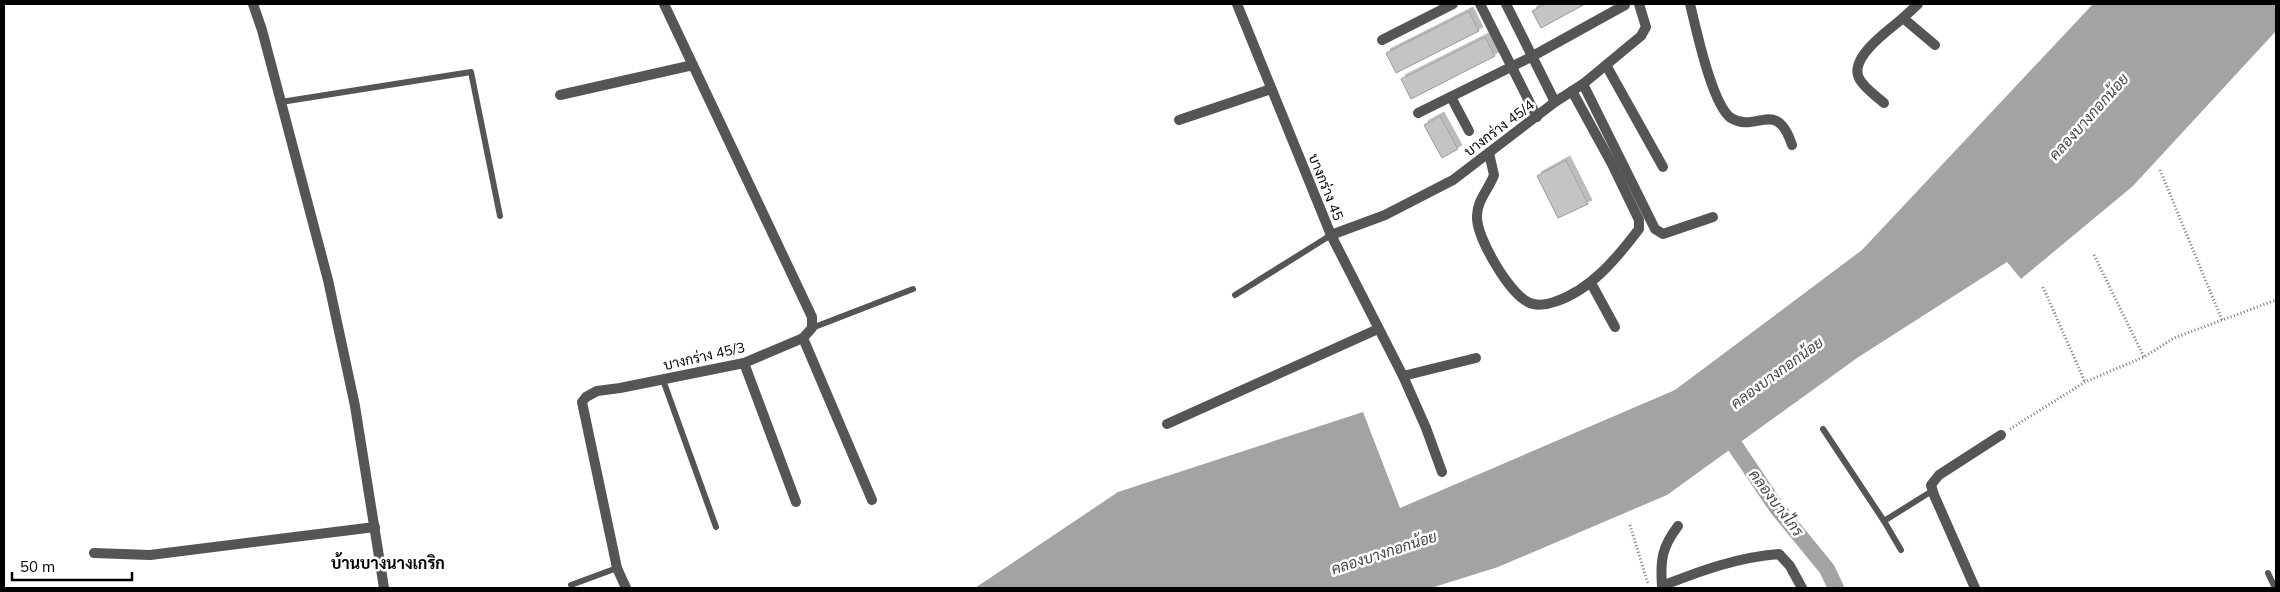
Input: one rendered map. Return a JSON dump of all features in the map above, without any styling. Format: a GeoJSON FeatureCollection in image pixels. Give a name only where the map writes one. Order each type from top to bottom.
{"type":"FeatureCollection","features":[{"type":"Feature","properties":{"kind":"street"},"geometry":{"type":"LineString","coordinates":[[253,4],[262,30],[328,280],[355,406],[384,588]]}},
{"type":"Feature","properties":{"kind":"street"},"geometry":{"type":"LineString","coordinates":[[664,4],[812,317],[812,328]]}},
{"type":"Feature","properties":{"kind":"street","name":"บางกร่าง 45"},"geometry":{"type":"LineString","coordinates":[[1237,4],[1331,235],[1403,376],[1426,428],[1442,472]]}},
{"type":"Feature","properties":{"kind":"street"},"geometry":{"type":"LineString","coordinates":[[1382,40],[1453,4]]}},
{"type":"Feature","properties":{"kind":"street"},"geometry":{"type":"LineString","coordinates":[[1480,4],[1536,116]]}},
{"type":"Feature","properties":{"kind":"street"},"geometry":{"type":"LineString","coordinates":[[1506,4],[1555,102]]}},
{"type":"Feature","properties":{"kind":"street","name":"บางกร่าง 45/4"},"geometry":{"type":"LineString","coordinates":[[1331,235],[1385,215],[1453,180],[1536,116],[1583,84],[1641,36],[1646,27],[1639,4]]}},
{"type":"Feature","properties":{"kind":"street"},"geometry":{"type":"LineString","coordinates":[[1690,4],[1708,71],[1724,110],[1732,118],[1738,120],[1756,121],[1767,119],[1780,122],[1787,129],[1792,145]]}},
{"type":"Feature","properties":{"kind":"street"},"geometry":{"type":"LineString","coordinates":[[1884,103],[1859,80],[1856,70],[1859,60],[1918,4]]}},
{"type":"Feature","properties":{"kind":"street"},"geometry":{"type":"LineString","coordinates":[[1418,113],[1531,57],[1625,5]]}},
{"type":"Feature","properties":{"kind":"street"},"geometry":{"type":"LineString","coordinates":[[1903,18],[1936,45]]}},
{"type":"Feature","properties":{"kind":"street"},"geometry":{"type":"LineString","coordinates":[[560,95],[693,65]]}},
{"type":"Feature","properties":{"kind":"street"},"geometry":{"type":"LineString","coordinates":[[1606,65],[1663,167]]}},
{"type":"Feature","properties":{"kind":"street"},"geometry":{"type":"LineString","coordinates":[[1583,84],[1655,229],[1664,234],[1713,217]]}},
{"type":"Feature","properties":{"kind":"street"},"geometry":{"type":"LineString","coordinates":[[1179,120],[1271,89]]}},
{"type":"Feature","properties":{"kind":"street"},"geometry":{"type":"LineString","coordinates":[[1489,153],[1494,175],[1480,202],[1477,216],[1478,228],[1502,274],[1513,289],[1529,303],[1545,304],[1566,297],[1590,283],[1605,269],[1639,229],[1639,220],[1612,164],[1572,92]]}},
{"type":"Feature","properties":{"kind":"street"},"geometry":{"type":"LineString","coordinates":[[1451,96],[1469,132]]}},
{"type":"Feature","properties":{"kind":"street"},"geometry":{"type":"LineString","coordinates":[[1590,283],[1615,327]]}},
{"type":"Feature","properties":{"kind":"street","name":"บางกร่าง 45/3"},"geometry":{"type":"LineString","coordinates":[[626,588],[617,568],[582,402],[586,397],[597,391],[663,380],[744,363],[803,338],[812,328]]}},
{"type":"Feature","properties":{"kind":"street"},"geometry":{"type":"LineString","coordinates":[[1167,424],[1378,329]]}},
{"type":"Feature","properties":{"kind":"street"},"geometry":{"type":"LineString","coordinates":[[803,338],[872,500]]}},
{"type":"Feature","properties":{"kind":"street"},"geometry":{"type":"LineString","coordinates":[[1403,376],[1476,358]]}},
{"type":"Feature","properties":{"kind":"street"},"geometry":{"type":"LineString","coordinates":[[744,363],[796,502]]}},
{"type":"Feature","properties":{"kind":"street"},"geometry":{"type":"LineString","coordinates":[[1975,588],[1932,491],[1933,480],[2001,435]]}},
{"type":"Feature","properties":{"kind":"street"},"geometry":{"type":"LineString","coordinates":[[1678,526],[1664,547],[1661,574],[1662,587],[1731,560],[1779,554],[1790,566],[1802,588]]}},
{"type":"Feature","properties":{"kind":"street"},"geometry":{"type":"LineString","coordinates":[[94,553],[150,555],[375,527]]}},
{"type":"Feature","properties":{"kind":"lane"},"geometry":{"type":"LineString","coordinates":[[281,102],[470,72],[500,216]]}},
{"type":"Feature","properties":{"kind":"lane"},"geometry":{"type":"LineString","coordinates":[[1235,295],[1331,235]]}},
{"type":"Feature","properties":{"kind":"lane"},"geometry":{"type":"LineString","coordinates":[[812,328],[914,290]]}},
{"type":"Feature","properties":{"kind":"lane"},"geometry":{"type":"LineString","coordinates":[[663,380],[716,527]]}},
{"type":"Feature","properties":{"kind":"lane"},"geometry":{"type":"LineString","coordinates":[[1823,428],[1901,550]]}},
{"type":"Feature","properties":{"kind":"lane"},"geometry":{"type":"LineString","coordinates":[[1884,521],[1932,491]]}},
{"type":"Feature","properties":{"kind":"lane"},"geometry":{"type":"LineString","coordinates":[[571,585],[617,568]]}},
{"type":"Feature","properties":{"kind":"lane"},"geometry":{"type":"LineString","coordinates":[[2268,573],[2275,588]]}},
{"type":"Feature","properties":{"kind":"path"},"geometry":{"type":"LineString","coordinates":[[2160,170],[2222,320]]}},
{"type":"Feature","properties":{"kind":"path"},"geometry":{"type":"LineString","coordinates":[[2094,255],[2144,357]]}},
{"type":"Feature","properties":{"kind":"path"},"geometry":{"type":"LineString","coordinates":[[2043,287],[2085,382]]}},
{"type":"Feature","properties":{"kind":"path"},"geometry":{"type":"LineString","coordinates":[[2001,435],[2085,382],[2144,357],[2174,338],[2276,300]]}},
{"type":"Feature","properties":{"kind":"path"},"geometry":{"type":"LineString","coordinates":[[1630,525],[1649,588]]}},
{"type":"Feature","properties":{"kind":"water","name":"คลองบางกอกน้อย"},"geometry":{"type":"Polygon","coordinates":[[[2093,4],[2276,4],[2276,31],[2133,186],[2021,279],[2007,262],[1857,358],[1667,495],[1498,567],[1431,588],[975,588],[1118,492],[1363,412],[1400,508],[1675,390],[1862,250],[2093,4]]]}},
{"type":"Feature","properties":{"kind":"building"},"geometry":{"type":"Polygon","coordinates":[[[1545,4],[1585,4],[1541,28],[1532,11],[1545,4]]]}},
{"type":"Feature","properties":{"kind":"building"},"geometry":{"type":"Polygon","coordinates":[[[1469,11],[1479,31],[1396,73],[1386,53],[1469,11]]]}},
{"type":"Feature","properties":{"kind":"building"},"geometry":{"type":"Polygon","coordinates":[[[1485,37],[1495,56],[1411,99],[1401,79],[1485,37]]]}},
{"type":"Feature","properties":{"kind":"building"},"geometry":{"type":"Polygon","coordinates":[[[1440,116],[1458,149],[1442,158],[1424,125],[1440,116]]]}},
{"type":"Feature","properties":{"kind":"building"},"geometry":{"type":"Polygon","coordinates":[[[1566,160],[1588,204],[1558,218],[1537,176],[1566,160]]]}},
{"type":"Feature","properties":{"kind":"waterway","name":"คลองบางไกร"},"geometry":{"type":"LineString","coordinates":[[1723,428],[1777,508],[1827,569],[1836,588]]}},
{"type":"Feature","properties":{"kind":"district","name":"บ้านบางนางเกริก"},"geometry":{"type":"Point","coordinates":[388,563]}}]}
